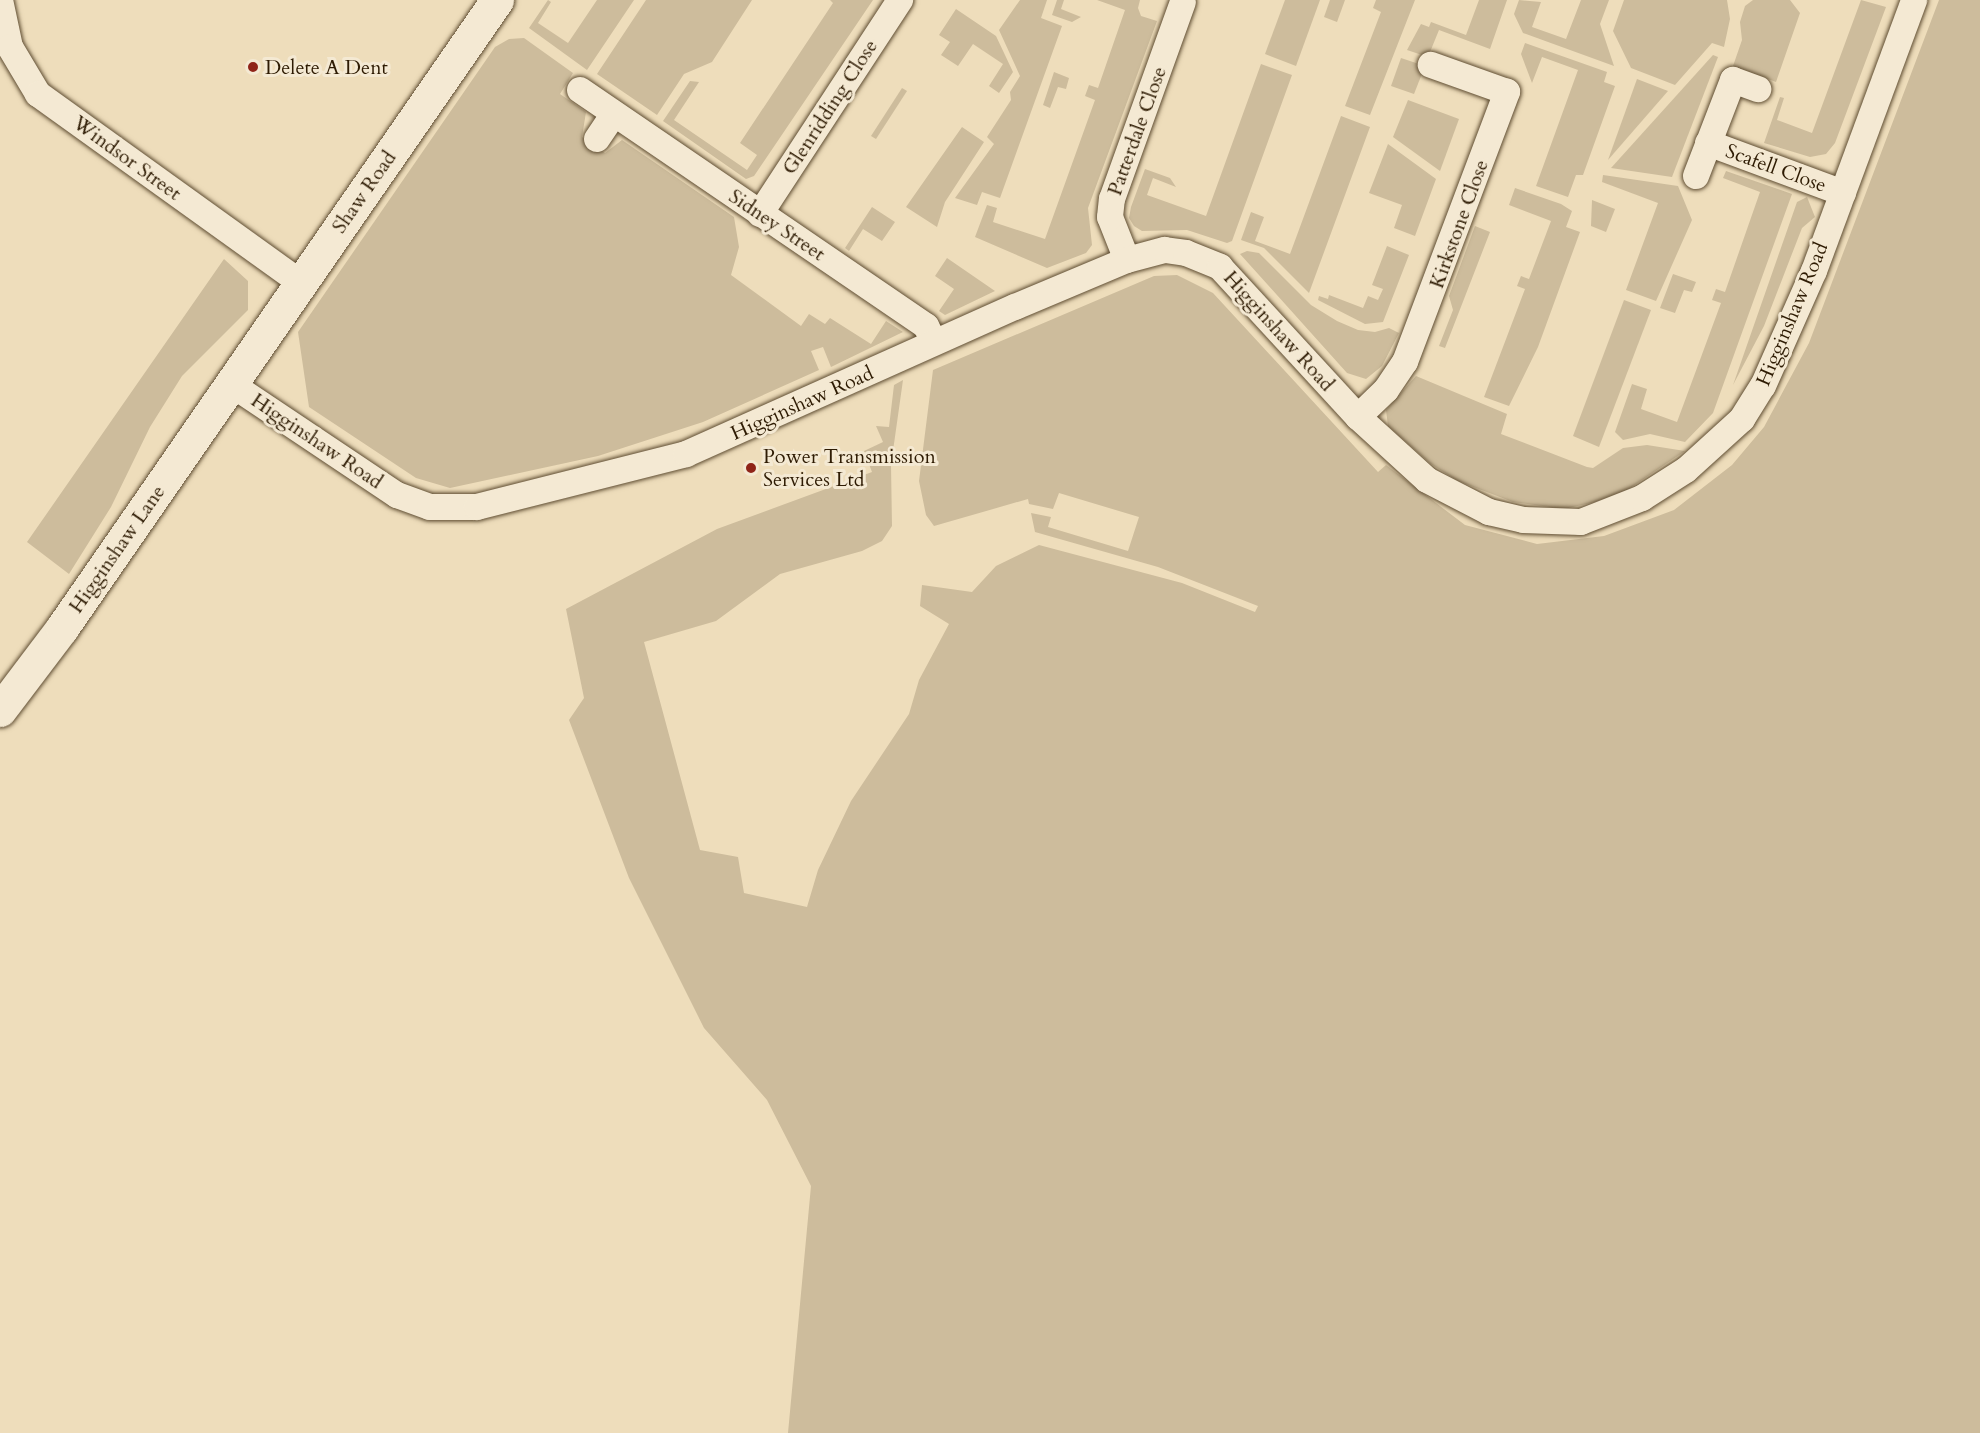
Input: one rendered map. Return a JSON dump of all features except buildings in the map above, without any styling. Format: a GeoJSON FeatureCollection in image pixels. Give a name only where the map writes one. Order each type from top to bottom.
{"type":"FeatureCollection","features":[{"type":"Feature","properties":{"kind":"main road","name":"Shaw Road"},"geometry":{"type":"LineString","coordinates":[[231,384],[497,0]]}},
{"type":"Feature","properties":{"kind":"main road","name":"Higginshaw Lane"},"geometry":{"type":"LineString","coordinates":[[0,710],[62,628],[231,384]]}},
{"type":"Feature","properties":{"kind":"street","name":"Windsor Street"},"geometry":{"type":"LineString","coordinates":[[0,0],[10,47],[38,94],[300,282]]}},
{"type":"Feature","properties":{"kind":"street","name":"Glenridding Close"},"geometry":{"type":"LineString","coordinates":[[760,214],[900,0]]}},
{"type":"Feature","properties":{"kind":"street","name":"Higginshaw Road"},"geometry":{"type":"LineString","coordinates":[[231,384],[397,495],[429,507],[451,509],[477,507],[686,454],[763,423],[934,342],[1127,260],[1165,250],[1186,253],[1220,267],[1358,417],[1427,480],[1489,512],[1523,520],[1581,522],[1642,498],[1706,455],[1742,419],[1778,357],[1843,193],[1914,0]]}},
{"type":"Feature","properties":{"kind":"street","name":"Patterdale Close"},"geometry":{"type":"LineString","coordinates":[[1127,260],[1110,218],[1112,199],[1183,2]]}},
{"type":"Feature","properties":{"kind":"street","name":"Kirkstone Close"},"geometry":{"type":"LineString","coordinates":[[1358,417],[1386,390],[1405,362],[1507,92],[1431,65]]}},
{"type":"Feature","properties":{"kind":"street","name":"Scafell Close"},"geometry":{"type":"LineString","coordinates":[[1696,176],[1733,80],[1758,89]]}},
{"type":"Feature","properties":{"kind":"street","name":"Sidney Street"},"geometry":{"type":"LineString","coordinates":[[580,90],[927,326],[934,342]]}},
{"type":"Feature","properties":{"kind":"street"},"geometry":{"type":"LineString","coordinates":[[597,139],[614,114]]}},
{"type":"Feature","properties":{"kind":"street","name":"Scafell Close"},"geometry":{"type":"LineString","coordinates":[[1708,143],[1843,193]]}},
{"type":"Feature","properties":{"kind":"shaded area"},"geometry":{"type":"Polygon","coordinates":[[[548,0],[551,2],[538,23],[568,43],[597,0],[634,0],[587,70],[529,28],[548,0]]]}},
{"type":"Feature","properties":{"kind":"shaded area"},"geometry":{"type":"Polygon","coordinates":[[[646,0],[752,0],[712,62],[684,74],[657,115],[597,74],[646,0]]]}},
{"type":"Feature","properties":{"kind":"shaded area"},"geometry":{"type":"Polygon","coordinates":[[[830,0],[873,0],[754,176],[746,179],[663,121],[690,81],[699,82],[674,120],[747,170],[757,155],[740,143],[833,3],[830,0]]]}},
{"type":"Feature","properties":{"kind":"shaded area"},"geometry":{"type":"Polygon","coordinates":[[[1020,0],[1047,0],[1041,18],[1062,26],[1000,198],[982,192],[977,205],[955,198],[994,144],[987,137],[1011,100],[1010,92],[1020,76],[999,30],[1020,0]]]}},
{"type":"Feature","properties":{"kind":"shaded area"},"geometry":{"type":"Polygon","coordinates":[[[1057,0],[1064,0],[1061,9],[1081,17],[1072,22],[1052,15],[1057,0]]]}},
{"type":"Feature","properties":{"kind":"shaded area"},"geometry":{"type":"Polygon","coordinates":[[[1097,0],[1140,0],[1138,8],[1141,16],[1157,21],[1088,208],[1092,245],[1086,253],[1047,268],[975,237],[987,205],[997,208],[993,222],[1045,239],[1095,100],[1085,96],[1089,85],[1098,88],[1125,10],[1097,0]]]}},
{"type":"Feature","properties":{"kind":"shaded area"},"geometry":{"type":"Polygon","coordinates":[[[1285,0],[1320,0],[1296,66],[1265,54],[1285,0]]]}},
{"type":"Feature","properties":{"kind":"shaded area"},"geometry":{"type":"Polygon","coordinates":[[[1330,0],[1345,0],[1337,22],[1324,17],[1330,0]]]}},
{"type":"Feature","properties":{"kind":"shaded area"},"geometry":{"type":"Polygon","coordinates":[[[1376,0],[1415,0],[1370,115],[1345,106],[1381,12],[1373,8],[1376,0]]]}},
{"type":"Feature","properties":{"kind":"shaded area"},"geometry":{"type":"Polygon","coordinates":[[[1479,0],[1507,0],[1490,49],[1439,30],[1428,57],[1407,50],[1421,24],[1429,27],[1431,22],[1466,35],[1479,0]]]}},
{"type":"Feature","properties":{"kind":"shaded area"},"geometry":{"type":"Polygon","coordinates":[[[1519,0],[1541,2],[1532,27],[1566,39],[1581,0],[1609,0],[1600,24],[1614,66],[1523,33],[1514,14],[1519,0]]]}},
{"type":"Feature","properties":{"kind":"shaded area"},"geometry":{"type":"Polygon","coordinates":[[[1624,0],[1727,0],[1730,19],[1724,47],[1712,43],[1675,85],[1631,68],[1613,31],[1624,0]]]}},
{"type":"Feature","properties":{"kind":"shaded area"},"geometry":{"type":"Polygon","coordinates":[[[1753,0],[1790,0],[1800,13],[1776,82],[1733,66],[1742,40],[1740,22],[1745,6],[1753,0]]]}},
{"type":"Feature","properties":{"kind":"shaded area"},"geometry":{"type":"Polygon","coordinates":[[[1861,0],[1886,7],[1835,143],[1826,154],[1810,157],[1764,143],[1780,97],[1784,98],[1777,120],[1812,133],[1861,0]]]}},
{"type":"Feature","properties":{"kind":"shaded area"},"geometry":{"type":"Polygon","coordinates":[[[1939,0],[1980,0],[1980,1433],[788,1433],[811,1186],[767,1100],[704,1028],[629,878],[569,720],[584,698],[566,609],[717,529],[872,472],[864,451],[883,442],[876,426],[889,427],[894,385],[903,380],[891,465],[892,526],[882,541],[862,551],[780,574],[716,621],[644,642],[700,850],[738,857],[744,893],[807,907],[818,870],[851,801],[909,714],[919,680],[949,624],[920,606],[922,585],[972,592],[996,566],[1039,545],[1182,583],[1255,612],[1258,606],[1158,567],[1035,532],[1031,513],[1051,517],[1048,527],[1128,551],[1139,517],[1059,493],[1053,509],[1029,504],[1028,499],[934,526],[926,515],[919,481],[933,370],[1154,276],[1177,275],[1213,293],[1378,472],[1386,465],[1465,525],[1537,544],[1604,536],[1674,510],[1732,465],[1764,427],[1809,343],[1939,0]]]}},
{"type":"Feature","properties":{"kind":"shaded area"},"geometry":{"type":"Polygon","coordinates":[[[956,9],[996,36],[1013,72],[999,93],[989,86],[1003,64],[973,44],[958,66],[941,55],[950,42],[939,35],[956,9]]]}},
{"type":"Feature","properties":{"kind":"shaded area"},"geometry":{"type":"Polygon","coordinates":[[[524,38],[573,73],[560,94],[586,112],[582,137],[605,153],[622,140],[734,217],[739,247],[731,275],[801,326],[809,314],[825,324],[830,318],[871,344],[886,321],[903,332],[831,367],[823,347],[811,351],[819,370],[703,422],[598,456],[450,488],[416,478],[309,407],[298,332],[495,47],[509,39],[524,38]]]}},
{"type":"Feature","properties":{"kind":"shaded area"},"geometry":{"type":"Polygon","coordinates":[[[1525,43],[1607,72],[1604,82],[1615,86],[1583,175],[1576,175],[1568,197],[1536,186],[1578,70],[1542,57],[1532,83],[1521,54],[1525,43]]]}},
{"type":"Feature","properties":{"kind":"shaded area"},"geometry":{"type":"Polygon","coordinates":[[[1713,55],[1718,57],[1672,177],[1611,168],[1713,55]]]}},
{"type":"Feature","properties":{"kind":"shaded area"},"geometry":{"type":"Polygon","coordinates":[[[1401,58],[1425,66],[1414,94],[1391,86],[1401,58]]]}},
{"type":"Feature","properties":{"kind":"shaded area"},"geometry":{"type":"Polygon","coordinates":[[[1261,64],[1292,75],[1232,241],[1227,243],[1187,230],[1142,231],[1134,226],[1129,218],[1131,207],[1145,169],[1170,178],[1176,187],[1153,178],[1147,195],[1206,216],[1261,64]]]}},
{"type":"Feature","properties":{"kind":"shaded area"},"geometry":{"type":"Polygon","coordinates":[[[1054,72],[1069,78],[1066,89],[1058,87],[1050,108],[1043,105],[1054,72]]]}},
{"type":"Feature","properties":{"kind":"shaded area"},"geometry":{"type":"Polygon","coordinates":[[[1637,79],[1668,91],[1608,160],[1637,79]]]}},
{"type":"Feature","properties":{"kind":"shaded area"},"geometry":{"type":"Polygon","coordinates":[[[902,88],[907,91],[876,139],[871,136],[902,88]]]}},
{"type":"Feature","properties":{"kind":"shaded area"},"geometry":{"type":"Polygon","coordinates":[[[1408,100],[1459,119],[1440,171],[1393,137],[1408,100]]]}},
{"type":"Feature","properties":{"kind":"shaded area"},"geometry":{"type":"Polygon","coordinates":[[[1341,116],[1370,127],[1309,293],[1264,248],[1241,240],[1251,212],[1264,217],[1255,241],[1290,254],[1341,116]]]}},
{"type":"Feature","properties":{"kind":"shaded area"},"geometry":{"type":"Polygon","coordinates":[[[962,127],[984,142],[945,202],[937,227],[906,207],[962,127]]]}},
{"type":"Feature","properties":{"kind":"shaded area"},"geometry":{"type":"Polygon","coordinates":[[[1388,144],[1436,179],[1415,236],[1394,228],[1402,205],[1369,193],[1388,144]]]}},
{"type":"Feature","properties":{"kind":"shaded area"},"geometry":{"type":"Polygon","coordinates":[[[1726,171],[1792,194],[1713,413],[1685,442],[1650,434],[1623,440],[1615,432],[1632,384],[1647,389],[1641,409],[1677,422],[1721,303],[1712,300],[1716,289],[1725,292],[1760,192],[1723,178],[1726,171]]]}},
{"type":"Feature","properties":{"kind":"shaded area"},"geometry":{"type":"Polygon","coordinates":[[[1603,175],[1678,186],[1692,220],[1656,301],[1626,290],[1658,203],[1602,182],[1603,175]]]}},
{"type":"Feature","properties":{"kind":"shaded area"},"geometry":{"type":"Polygon","coordinates":[[[1515,188],[1561,204],[1572,211],[1566,227],[1580,232],[1538,347],[1509,406],[1484,397],[1525,289],[1517,286],[1521,276],[1529,279],[1551,221],[1509,205],[1515,188]]]}},
{"type":"Feature","properties":{"kind":"shaded area"},"geometry":{"type":"Polygon","coordinates":[[[1807,197],[1815,217],[1802,228],[1764,326],[1733,385],[1797,202],[1807,197]]]}},
{"type":"Feature","properties":{"kind":"shaded area"},"geometry":{"type":"Polygon","coordinates":[[[1592,200],[1615,209],[1606,232],[1591,226],[1592,200]]]}},
{"type":"Feature","properties":{"kind":"shaded area"},"geometry":{"type":"Polygon","coordinates":[[[872,207],[895,222],[882,241],[863,229],[849,251],[845,248],[872,207]]]}},
{"type":"Feature","properties":{"kind":"shaded area"},"geometry":{"type":"Polygon","coordinates":[[[1475,226],[1490,232],[1445,348],[1439,346],[1453,310],[1449,296],[1475,226]]]}},
{"type":"Feature","properties":{"kind":"shaded area"},"geometry":{"type":"Polygon","coordinates":[[[1387,246],[1409,255],[1383,322],[1365,324],[1318,300],[1319,296],[1328,299],[1329,295],[1363,308],[1368,296],[1378,300],[1383,289],[1372,285],[1387,246]]]}},
{"type":"Feature","properties":{"kind":"shaded area"},"geometry":{"type":"Polygon","coordinates":[[[1247,251],[1259,253],[1311,305],[1337,321],[1358,330],[1375,332],[1389,328],[1399,333],[1382,366],[1366,379],[1347,373],[1240,254],[1247,251]]]}},
{"type":"Feature","properties":{"kind":"shaded area"},"geometry":{"type":"Polygon","coordinates":[[[947,258],[995,291],[945,315],[939,311],[954,289],[935,276],[947,258]]]}},
{"type":"Feature","properties":{"kind":"shaded area"},"geometry":{"type":"Polygon","coordinates":[[[224,259],[248,281],[248,310],[182,376],[150,427],[111,507],[69,574],[27,542],[224,259]]]}},
{"type":"Feature","properties":{"kind":"shaded area"},"geometry":{"type":"Polygon","coordinates":[[[1673,274],[1696,282],[1692,292],[1684,290],[1675,313],[1660,308],[1673,274]]]}},
{"type":"Feature","properties":{"kind":"shaded area"},"geometry":{"type":"Polygon","coordinates":[[[1624,300],[1651,310],[1599,447],[1573,436],[1624,300]]]}},
{"type":"Feature","properties":{"kind":"shaded area"},"geometry":{"type":"Polygon","coordinates":[[[1416,376],[1507,414],[1501,434],[1587,467],[1593,468],[1623,448],[1647,445],[1685,451],[1627,490],[1595,502],[1564,509],[1513,502],[1458,481],[1431,464],[1388,426],[1386,410],[1416,376]]]}},
{"type":"Feature","properties":{"kind":"place","name":"Delete A Dent"},"geometry":{"type":"Point","coordinates":[253,67]}},
{"type":"Feature","properties":{"kind":"place","name":"Power Transmission Services Ltd"},"geometry":{"type":"Point","coordinates":[751,468]}}]}
